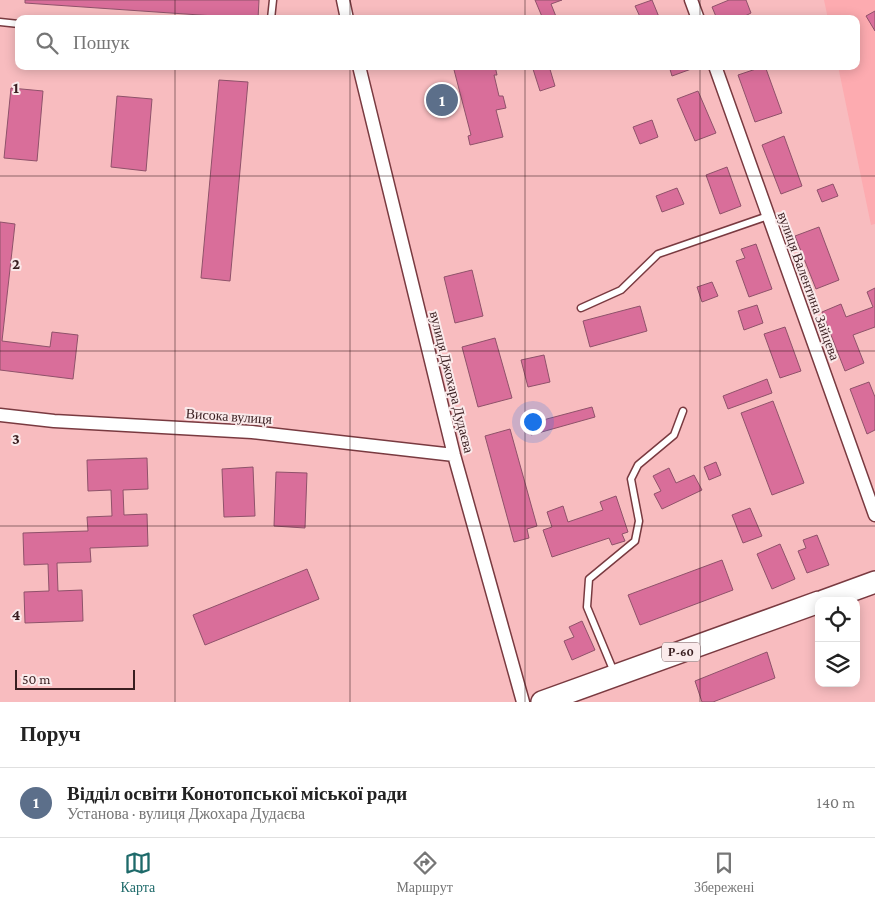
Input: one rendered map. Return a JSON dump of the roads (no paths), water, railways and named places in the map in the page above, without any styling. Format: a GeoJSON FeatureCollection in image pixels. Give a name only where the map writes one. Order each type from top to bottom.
{"type":"FeatureCollection","features":[{"type":"Feature","properties":{"kind":"main road"},"geometry":{"type":"LineString","coordinates":[[834,597],[875,582]]}},
{"type":"Feature","properties":{"kind":"main road","name":"Р-60"},"geometry":{"type":"LineString","coordinates":[[542,702],[815,603]]}},
{"type":"Feature","properties":{"kind":"street"},"geometry":{"type":"LineString","coordinates":[[343,0],[346,15]]}},
{"type":"Feature","properties":{"kind":"street"},"geometry":{"type":"LineString","coordinates":[[691,0],[697,15]]}},
{"type":"Feature","properties":{"kind":"street","name":"вулиця Джохара Дудаєва"},"geometry":{"type":"LineString","coordinates":[[360,70],[454,455],[523,702]]}},
{"type":"Feature","properties":{"kind":"street","name":"вулиця Валентина Зайцева"},"geometry":{"type":"LineString","coordinates":[[716,70],[875,515]]}},
{"type":"Feature","properties":{"kind":"street","name":"Висока вулиця"},"geometry":{"type":"LineString","coordinates":[[0,415],[54,421],[252,432],[454,455]]}},
{"type":"Feature","properties":{"kind":"lane"},"geometry":{"type":"LineString","coordinates":[[271,15],[272,0]]}},
{"type":"Feature","properties":{"kind":"lane"},"geometry":{"type":"LineString","coordinates":[[0,22],[15,24]]}},
{"type":"Feature","properties":{"kind":"lane"},"geometry":{"type":"LineString","coordinates":[[581,308],[622,290],[658,254],[768,216]]}},
{"type":"Feature","properties":{"kind":"lane"},"geometry":{"type":"LineString","coordinates":[[615,676],[587,607],[589,579],[635,540],[639,521],[632,479],[638,464],[674,435],[683,412]]}},
{"type":"Feature","properties":{"kind":"place","name":"Відділ освіти Конотопської міської ради"},"geometry":{"type":"Point","coordinates":[442,100]}}]}
